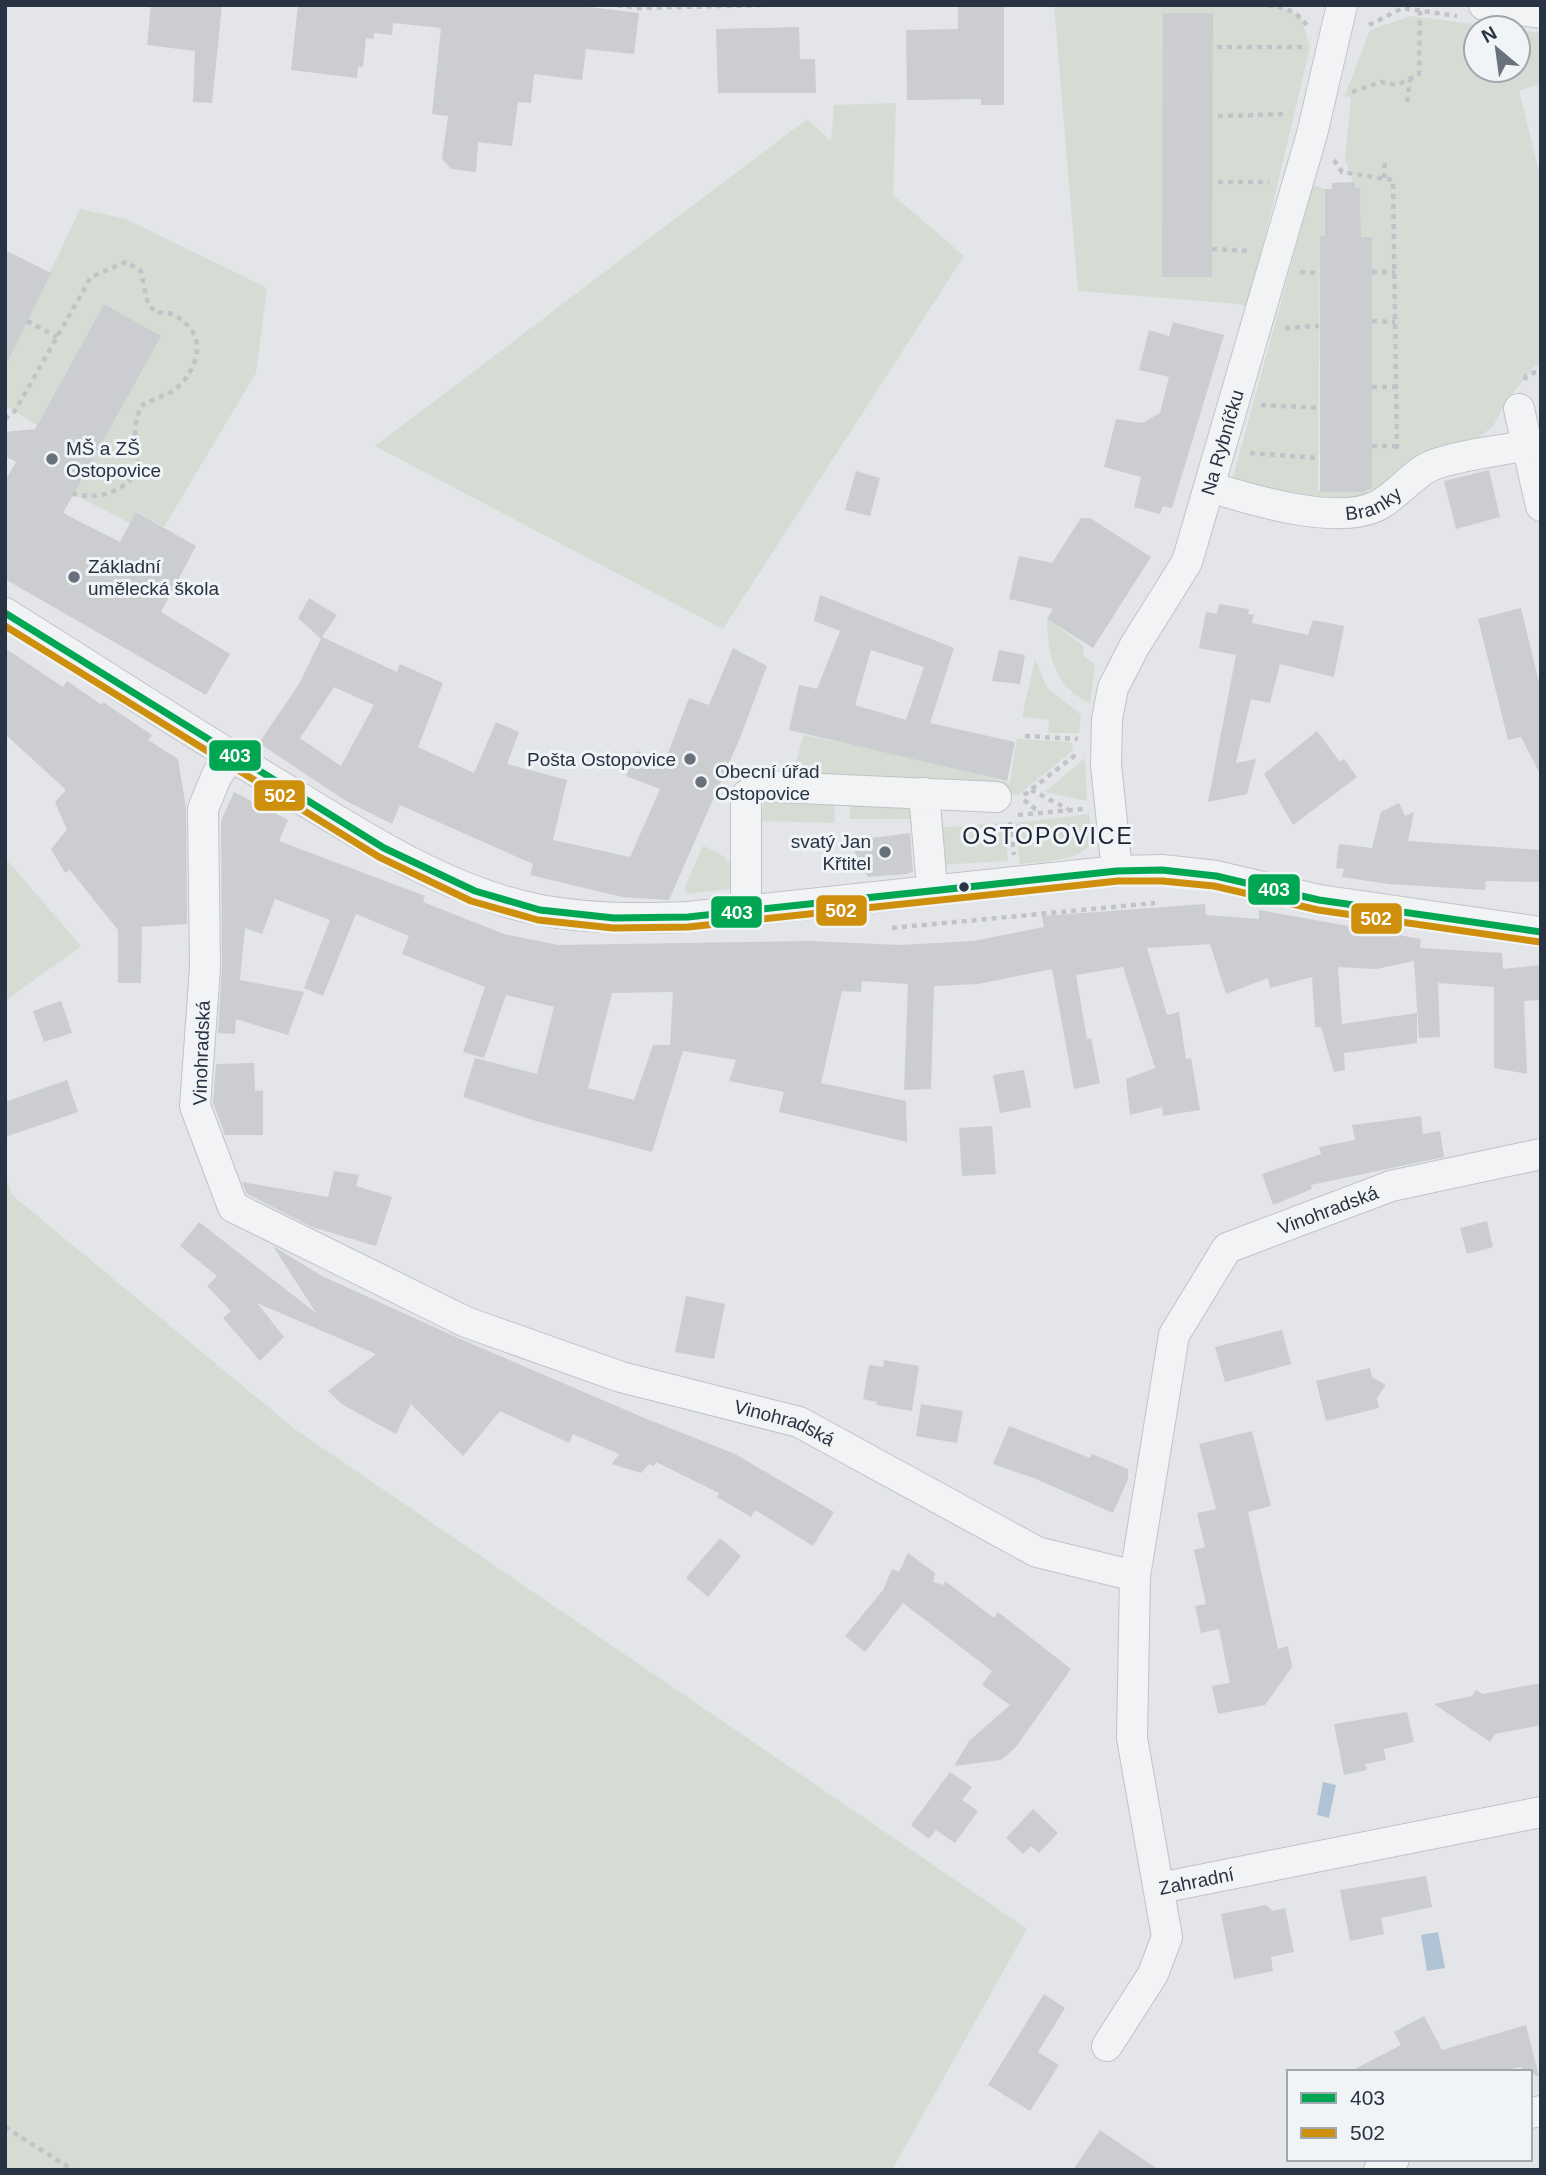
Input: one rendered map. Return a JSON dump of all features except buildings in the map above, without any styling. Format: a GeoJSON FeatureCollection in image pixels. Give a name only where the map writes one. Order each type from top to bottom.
{"type":"FeatureCollection","features":[{"type":"Feature","properties":{"kind":"street","name":"Na Rybníčku"},"geometry":{"type":"LineString","coordinates":[[1117,871],[1106,765],[1107,719],[1113,688],[1134,647],[1187,562],[1312,134],[1342,5]]}},
{"type":"Feature","properties":{"kind":"street"},"geometry":{"type":"LineString","coordinates":[[1473,11],[1541,13]]}},
{"type":"Feature","properties":{"kind":"street","name":"Branky"},"geometry":{"type":"LineString","coordinates":[[1210,487],[1294,509],[1337,513],[1374,508],[1394,496],[1431,466],[1528,431],[1541,506]]}},
{"type":"Feature","properties":{"kind":"street"},"geometry":{"type":"LineString","coordinates":[[5,613],[231,757],[404,858],[446,878],[538,909],[630,919],[746,912],[1117,871],[1162,870],[1216,876],[1319,900],[1541,932]]}},
{"type":"Feature","properties":{"kind":"street","name":"Vinohradská"},"geometry":{"type":"LineString","coordinates":[[231,757],[218,775],[203,808],[205,968],[195,1106],[233,1207],[466,1322],[621,1377],[799,1422],[1037,1552],[1135,1576],[1174,1335],[1227,1248],[1391,1186],[1541,1154]]}},
{"type":"Feature","properties":{"kind":"street"},"geometry":{"type":"LineString","coordinates":[[746,912],[745,808],[750,791],[765,785],[1008,797]]}},
{"type":"Feature","properties":{"kind":"street"},"geometry":{"type":"LineString","coordinates":[[924,793],[931,875]]}},
{"type":"Feature","properties":{"kind":"street","name":"Zahradní"},"geometry":{"type":"LineString","coordinates":[[1135,1576],[1132,1738],[1160,1888],[1541,1812]]}},
{"type":"Feature","properties":{"kind":"street"},"geometry":{"type":"LineString","coordinates":[[1107,2046],[1153,1974],[1167,1937],[1160,1888]]}},
{"type":"Feature","properties":{"kind":"path"},"geometry":{"type":"LineString","coordinates":[[617,5],[640,8],[764,5]]}},
{"type":"Feature","properties":{"kind":"path"},"geometry":{"type":"LineString","coordinates":[[1365,35],[1369,23],[1403,8],[1420,11],[1473,11]]}},
{"type":"Feature","properties":{"kind":"path"},"geometry":{"type":"LineString","coordinates":[[1349,83],[1345,94],[1381,82],[1397,85],[1419,74],[1420,11]]}},
{"type":"Feature","properties":{"kind":"path"},"geometry":{"type":"LineString","coordinates":[[1217,47],[1310,47]]}},
{"type":"Feature","properties":{"kind":"path"},"geometry":{"type":"LineString","coordinates":[[1407,102],[1410,80]]}},
{"type":"Feature","properties":{"kind":"path"},"geometry":{"type":"LineString","coordinates":[[1218,116],[1296,114]]}},
{"type":"Feature","properties":{"kind":"path"},"geometry":{"type":"LineString","coordinates":[[1328,168],[1331,156],[1342,172],[1393,180],[1397,449],[1372,446]]}},
{"type":"Feature","properties":{"kind":"path"},"geometry":{"type":"LineString","coordinates":[[1384,178],[1385,160]]}},
{"type":"Feature","properties":{"kind":"path"},"geometry":{"type":"LineString","coordinates":[[1218,182],[1280,183]]}},
{"type":"Feature","properties":{"kind":"path"},"geometry":{"type":"LineString","coordinates":[[1212,249],[1250,251]]}},
{"type":"Feature","properties":{"kind":"path"},"geometry":{"type":"LineString","coordinates":[[1296,283],[1302,260]]}},
{"type":"Feature","properties":{"kind":"path"},"geometry":{"type":"LineString","coordinates":[[5,419],[15,411],[91,276],[126,262],[141,271],[148,305],[157,313],[168,312],[179,317],[192,331],[197,347],[195,363],[186,379],[173,390],[140,407],[135,429],[139,468],[133,479],[106,495],[93,497],[74,494]]}},
{"type":"Feature","properties":{"kind":"path"},"geometry":{"type":"LineString","coordinates":[[1299,272],[1320,273]]}},
{"type":"Feature","properties":{"kind":"path"},"geometry":{"type":"LineString","coordinates":[[1372,272],[1395,272]]}},
{"type":"Feature","properties":{"kind":"path"},"geometry":{"type":"LineString","coordinates":[[1280,341],[1287,317]]}},
{"type":"Feature","properties":{"kind":"path"},"geometry":{"type":"LineString","coordinates":[[27,321],[57,337]]}},
{"type":"Feature","properties":{"kind":"path"},"geometry":{"type":"LineString","coordinates":[[1372,321],[1395,322]]}},
{"type":"Feature","properties":{"kind":"path"},"geometry":{"type":"LineString","coordinates":[[1284,328],[1320,326]]}},
{"type":"Feature","properties":{"kind":"path"},"geometry":{"type":"LineString","coordinates":[[1372,387],[1396,387]]}},
{"type":"Feature","properties":{"kind":"path"},"geometry":{"type":"LineString","coordinates":[[1259,417],[1266,392]]}},
{"type":"Feature","properties":{"kind":"path"},"geometry":{"type":"LineString","coordinates":[[1262,405],[1319,408]]}},
{"type":"Feature","properties":{"kind":"path"},"geometry":{"type":"LineString","coordinates":[[1252,441],[1248,453],[1319,458]]}},
{"type":"Feature","properties":{"kind":"path"},"geometry":{"type":"LineString","coordinates":[[1025,736],[1090,739]]}},
{"type":"Feature","properties":{"kind":"path"},"geometry":{"type":"LineString","coordinates":[[1008,797],[1031,790],[1083,749]]}},
{"type":"Feature","properties":{"kind":"path"},"geometry":{"type":"LineString","coordinates":[[1031,790],[1070,810]]}},
{"type":"Feature","properties":{"kind":"path"},"geometry":{"type":"LineString","coordinates":[[1008,797],[1040,813]]}},
{"type":"Feature","properties":{"kind":"path"},"geometry":{"type":"LineString","coordinates":[[1008,797],[1016,865]]}},
{"type":"Feature","properties":{"kind":"path"},"geometry":{"type":"LineString","coordinates":[[5,2127],[73,2170]]}},
{"type":"Feature","properties":{"kind":"shaded area"},"geometry":{"type":"Polygon","coordinates":[[[1054,5],[1268,5],[1288,9],[1301,17],[1310,47],[1248,308],[1239,304],[1078,291],[1054,5]]]}},
{"type":"Feature","properties":{"kind":"shaded area"},"geometry":{"type":"Polygon","coordinates":[[[1411,16],[1462,23],[1462,84],[1532,84],[1532,32],[1541,33],[1541,83],[1519,91],[1541,180],[1541,364],[1535,366],[1506,402],[1493,426],[1478,438],[1431,452],[1363,502],[1312,503],[1232,481],[1313,185],[1325,189],[1325,236],[1320,237],[1318,490],[1372,492],[1372,237],[1361,237],[1360,189],[1355,188],[1345,159],[1351,98],[1345,95],[1370,30],[1411,16]]]}},
{"type":"Feature","properties":{"kind":"shaded area"},"geometry":{"type":"Polygon","coordinates":[[[896,103],[893,195],[964,256],[723,629],[375,446],[807,119],[831,141],[834,105],[896,103]]]}},
{"type":"Feature","properties":{"kind":"shaded area"},"geometry":{"type":"Polygon","coordinates":[[[80,209],[126,219],[267,288],[256,373],[164,527],[137,512],[130,523],[73,494],[160,336],[104,304],[37,425],[5,405],[5,367],[80,209]]]}},
{"type":"Feature","properties":{"kind":"shaded area"},"geometry":{"type":"Polygon","coordinates":[[[1047,619],[1084,646],[1083,655],[1095,665],[1090,703],[1078,697],[1055,669],[1049,645],[1047,619]]]}},
{"type":"Feature","properties":{"kind":"shaded area"},"geometry":{"type":"Polygon","coordinates":[[[1035,659],[1047,688],[1081,715],[1079,733],[1048,733],[1049,720],[1022,717],[1035,659]]]}},
{"type":"Feature","properties":{"kind":"shaded area"},"geometry":{"type":"Polygon","coordinates":[[[804,735],[920,759],[1010,783],[1017,739],[1071,742],[1073,745],[1072,751],[1018,795],[912,784],[791,777],[804,735]]]}},
{"type":"Feature","properties":{"kind":"shaded area"},"geometry":{"type":"Polygon","coordinates":[[[1085,758],[1087,801],[1045,792],[1085,758]]]}},
{"type":"Feature","properties":{"kind":"shaded area"},"geometry":{"type":"Polygon","coordinates":[[[764,786],[834,790],[835,823],[762,821],[764,786]]]}},
{"type":"Feature","properties":{"kind":"shaded area"},"geometry":{"type":"Polygon","coordinates":[[[850,791],[914,796],[915,819],[850,819],[850,791]]]}},
{"type":"Feature","properties":{"kind":"shaded area"},"geometry":{"type":"Polygon","coordinates":[[[1089,814],[1092,843],[1086,849],[1059,860],[1020,864],[1015,823],[1089,814]]]}},
{"type":"Feature","properties":{"kind":"shaded area"},"geometry":{"type":"Polygon","coordinates":[[[1004,823],[1008,861],[937,865],[933,828],[1004,823]]]}},
{"type":"Feature","properties":{"kind":"shaded area"},"geometry":{"type":"Polygon","coordinates":[[[703,846],[719,853],[728,861],[736,888],[687,894],[685,887],[703,846]]]}},
{"type":"Feature","properties":{"kind":"shaded area"},"geometry":{"type":"Polygon","coordinates":[[[5,858],[81,946],[5,1001],[5,858]]]}},
{"type":"Feature","properties":{"kind":"shaded area"},"geometry":{"type":"Polygon","coordinates":[[[5,1175],[12,1195],[296,1430],[1027,1929],[892,2170],[5,2170],[5,1175]]]}},
{"type":"Feature","properties":{"kind":"water"},"geometry":{"type":"Polygon","coordinates":[[[1323,1782],[1336,1785],[1329,1818],[1317,1815],[1323,1782]]]}},
{"type":"Feature","properties":{"kind":"water"},"geometry":{"type":"Polygon","coordinates":[[[1438,1932],[1445,1968],[1427,1971],[1421,1935],[1438,1932]]]}},
{"type":"Feature","properties":{"kind":"transit line","name":"403"},"geometry":{"type":"LineString","coordinates":[[5,613],[384,848],[475,891],[540,910],[614,918],[688,917],[1117,871],[1162,870],[1216,876],[1319,900],[1541,932]]}},
{"type":"Feature","properties":{"kind":"transit line","name":"502"},"geometry":{"type":"LineString","coordinates":[[5,626],[379,857],[471,901],[538,920],[613,928],[688,927],[1118,881],[1162,881],[1214,886],[1318,910],[1540,942]]}},
{"type":"Feature","properties":{"kind":"place","name":"MŠ a ZŠ Ostopovice"},"geometry":{"type":"Point","coordinates":[52,459]}},
{"type":"Feature","properties":{"kind":"place","name":"Základní umělecká škola"},"geometry":{"type":"Point","coordinates":[74,577]}},
{"type":"Feature","properties":{"kind":"place","name":"Pošta Ostopovice"},"geometry":{"type":"Point","coordinates":[690,759]}},
{"type":"Feature","properties":{"kind":"place","name":"Obecní úřad Ostopovice"},"geometry":{"type":"Point","coordinates":[701,782]}},
{"type":"Feature","properties":{"kind":"place","name":"svatý Jan Křtitel"},"geometry":{"type":"Point","coordinates":[885,852]}},
{"type":"Feature","properties":{"kind":"district","name":"OSTOPOVICE"},"geometry":{"type":"Point","coordinates":[1048,836]}}]}
